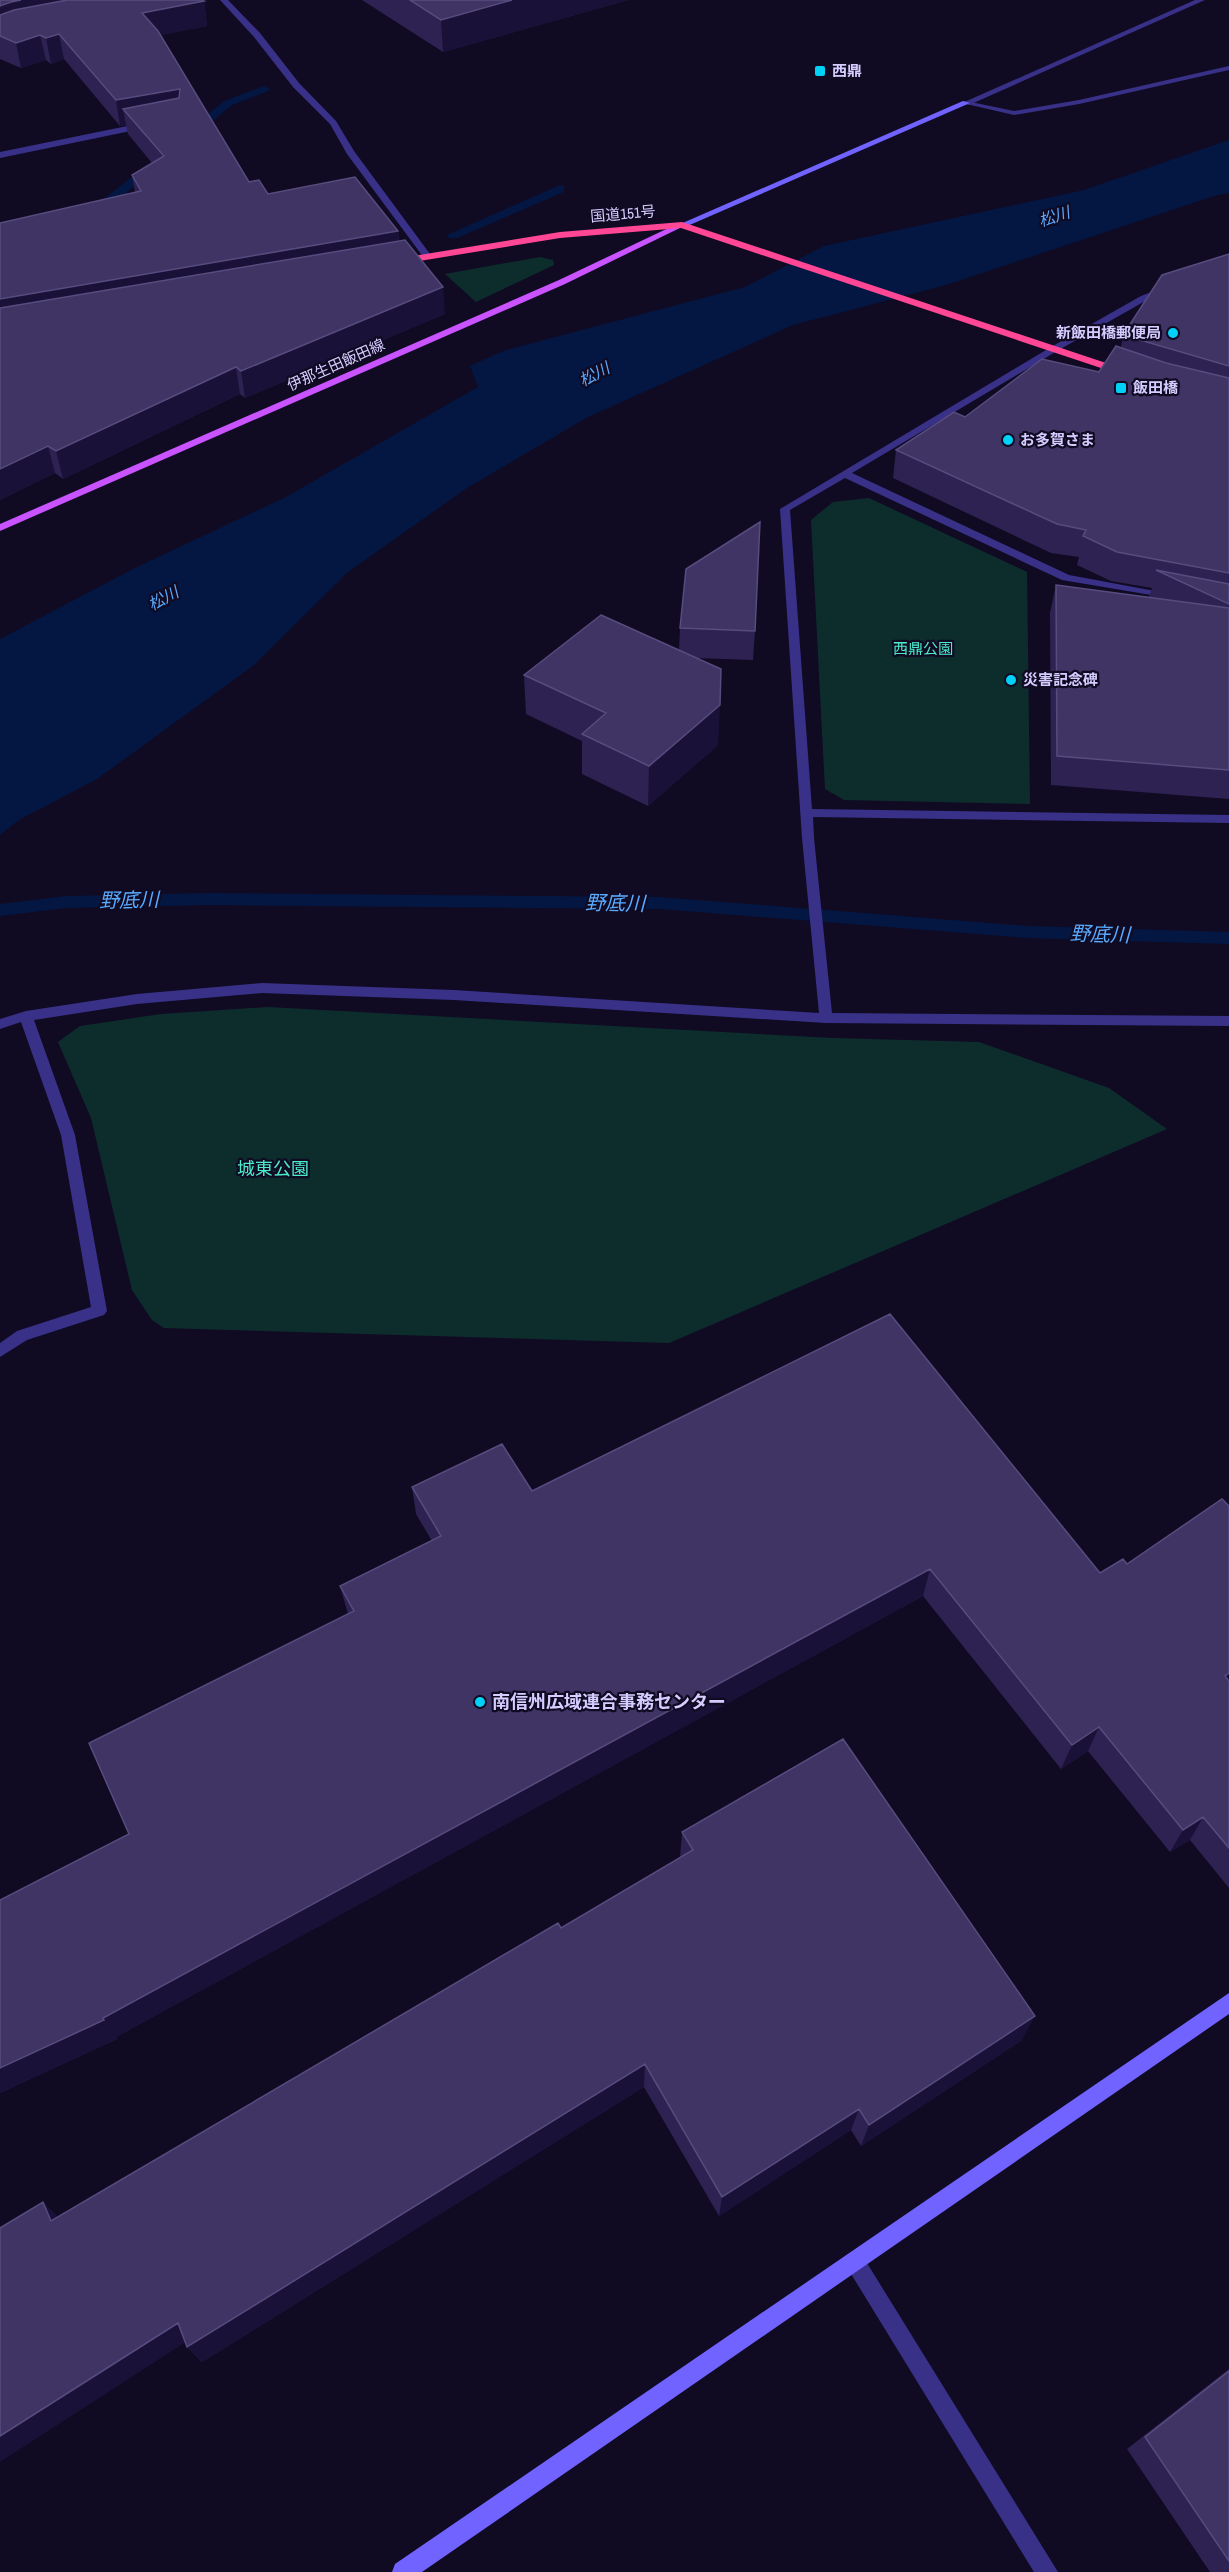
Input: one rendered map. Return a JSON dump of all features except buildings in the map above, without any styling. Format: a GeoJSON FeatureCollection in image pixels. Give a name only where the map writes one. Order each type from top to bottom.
{"type":"FeatureCollection","features":[{"type":"Feature","properties":{"kind":"highway","name":"国道151号"},"geometry":{"type":"LineString","coordinates":[[381,264],[560,235],[682,225],[1142,378]]}},
{"type":"Feature","properties":{"kind":"main road","name":"伊那生田飯田線"},"geometry":{"type":"LineString","coordinates":[[0,528],[562,282],[682,225]]}},
{"type":"Feature","properties":{"kind":"street"},"geometry":{"type":"LineString","coordinates":[[224,0],[257,35],[296,85],[333,123],[350,152],[427,256]]}},
{"type":"Feature","properties":{"kind":"street"},"geometry":{"type":"LineString","coordinates":[[682,225],[1201,0]]}},
{"type":"Feature","properties":{"kind":"street"},"geometry":{"type":"LineString","coordinates":[[966,103],[1014,113],[1079,102],[1229,68]]}},
{"type":"Feature","properties":{"kind":"street"},"geometry":{"type":"LineString","coordinates":[[0,155],[158,123]]}},
{"type":"Feature","properties":{"kind":"street"},"geometry":{"type":"LineString","coordinates":[[826,1018],[808,838],[785,509],[1054,349],[1144,298],[1176,286]]}},
{"type":"Feature","properties":{"kind":"street"},"geometry":{"type":"LineString","coordinates":[[845,474],[1066,578],[1187,600]]}},
{"type":"Feature","properties":{"kind":"street"},"geometry":{"type":"LineString","coordinates":[[808,813],[1229,819]]}},
{"type":"Feature","properties":{"kind":"street"},"geometry":{"type":"LineString","coordinates":[[0,1024],[26,1016],[137,999],[262,988],[454,995],[826,1018],[1229,1021]]}},
{"type":"Feature","properties":{"kind":"street"},"geometry":{"type":"LineString","coordinates":[[0,1351],[22,1335],[99,1311],[68,1135],[26,1016]]}},
{"type":"Feature","properties":{"kind":"street"},"geometry":{"type":"LineString","coordinates":[[403,2572],[1229,2003]]}},
{"type":"Feature","properties":{"kind":"street"},"geometry":{"type":"LineString","coordinates":[[855,2262],[1047,2572]]}},
{"type":"Feature","properties":{"kind":"green space"},"geometry":{"type":"Polygon","coordinates":[[[540,257],[553,260],[554,265],[476,302],[445,274],[540,257]]]}},
{"type":"Feature","properties":{"kind":"green space","name":"西鼎公園"},"geometry":{"type":"Polygon","coordinates":[[[869,498],[1027,572],[1030,804],[844,800],[825,789],[811,520],[833,502],[869,498]]]}},
{"type":"Feature","properties":{"kind":"green space","name":"城東公園"},"geometry":{"type":"Polygon","coordinates":[[[268,1007],[832,1038],[979,1042],[1109,1088],[1167,1129],[669,1343],[164,1328],[152,1320],[132,1290],[91,1118],[58,1042],[80,1026],[161,1014],[268,1007]]]}},
{"type":"Feature","properties":{"kind":"water","name":"松川"},"geometry":{"type":"Polygon","coordinates":[[[1229,140],[1229,193],[946,285],[793,325],[586,418],[467,488],[348,572],[254,665],[97,779],[19,820],[0,835],[0,639],[135,568],[286,497],[478,387],[470,366],[506,350],[745,287],[824,246],[1084,190],[1229,140]]]}},
{"type":"Feature","properties":{"kind":"waterway"},"geometry":{"type":"LineString","coordinates":[[188,135],[228,103],[264,89]]}},
{"type":"Feature","properties":{"kind":"waterway"},"geometry":{"type":"LineString","coordinates":[[91,215],[155,163]]}},
{"type":"Feature","properties":{"kind":"waterway"},"geometry":{"type":"LineString","coordinates":[[453,235],[560,189]]}},
{"type":"Feature","properties":{"kind":"waterway","name":"野底川"},"geometry":{"type":"LineString","coordinates":[[0,910],[66,902],[211,899],[659,903],[1028,932],[1229,938]]}},
{"type":"Feature","properties":{"kind":"place","name":"西鼎"},"geometry":{"type":"Point","coordinates":[820,71]}},
{"type":"Feature","properties":{"kind":"place","name":"新飯田橋郵便局"},"geometry":{"type":"Point","coordinates":[1173,333]}},
{"type":"Feature","properties":{"kind":"place","name":"飯田橋"},"geometry":{"type":"Point","coordinates":[1121,388]}},
{"type":"Feature","properties":{"kind":"place","name":"お多賀さま"},"geometry":{"type":"Point","coordinates":[1008,440]}},
{"type":"Feature","properties":{"kind":"place","name":"災害記念碑"},"geometry":{"type":"Point","coordinates":[1011,680]}},
{"type":"Feature","properties":{"kind":"place","name":"南信州広域連合事務センター"},"geometry":{"type":"Point","coordinates":[480,1702]}}]}
